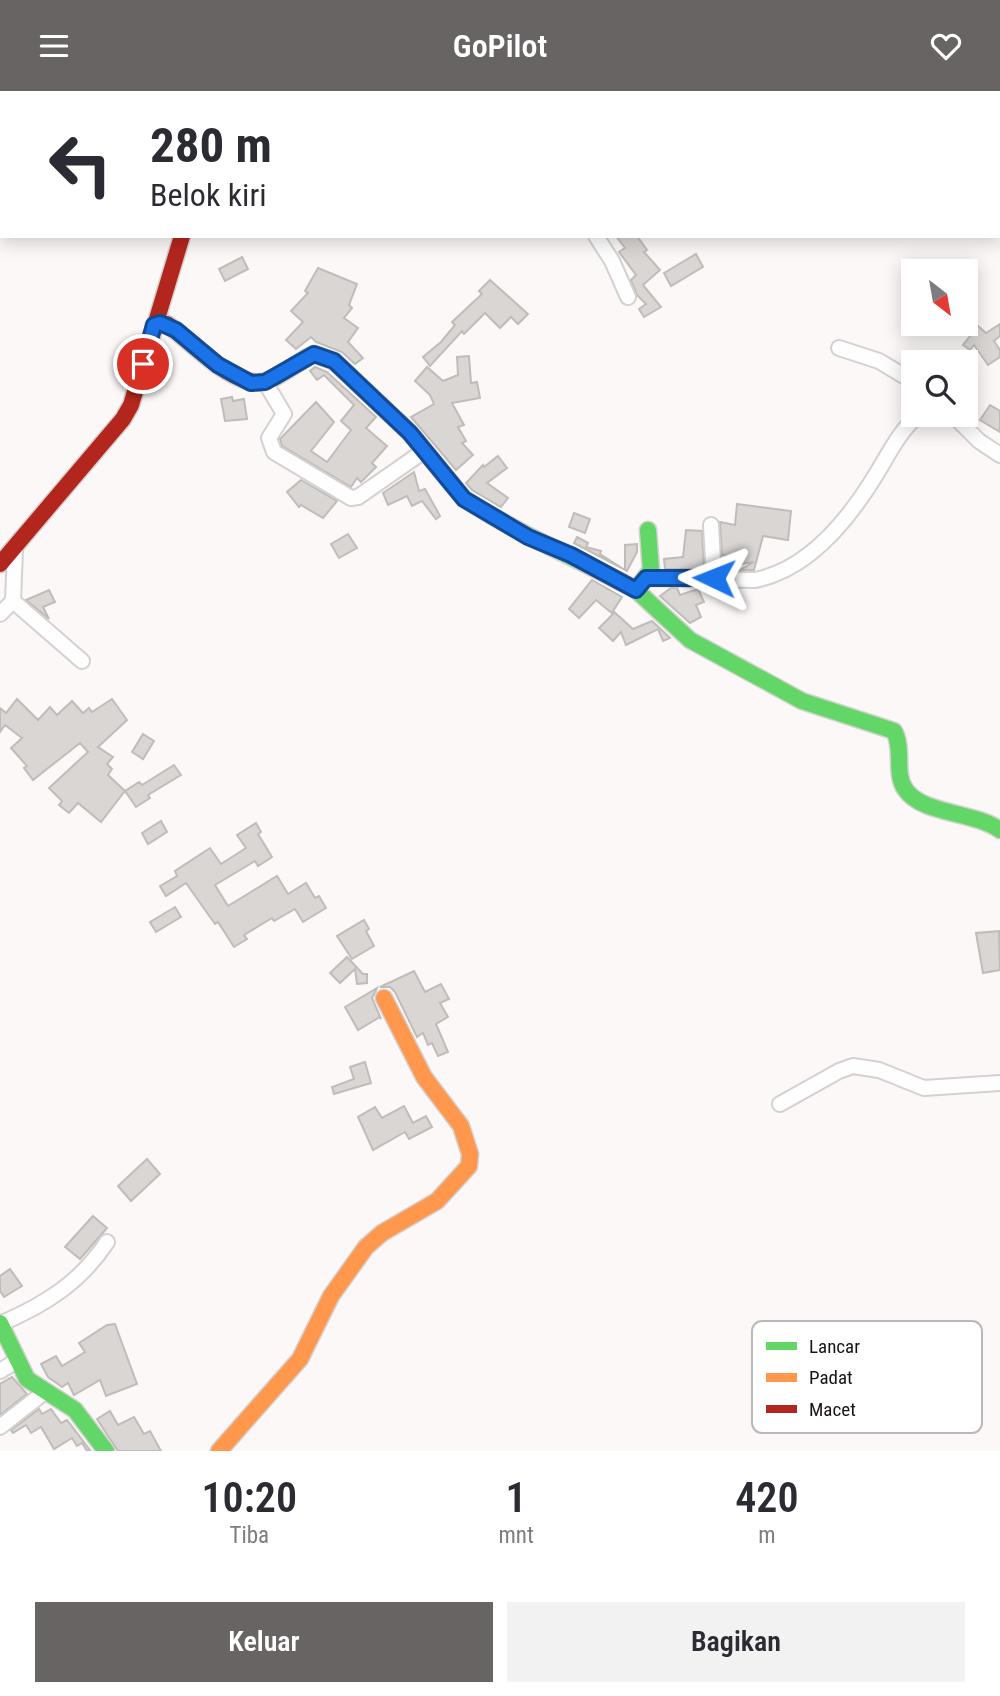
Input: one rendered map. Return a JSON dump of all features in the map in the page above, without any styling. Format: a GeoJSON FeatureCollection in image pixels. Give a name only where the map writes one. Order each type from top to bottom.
{"type":"FeatureCollection","features":[{"type":"Feature","properties":{"kind":"street"},"geometry":{"type":"LineString","coordinates":[[0,564],[15,550],[123,419],[131,405],[181,238]]}},
{"type":"Feature","properties":{"kind":"street"},"geometry":{"type":"LineString","coordinates":[[597,238],[612,261],[628,297]]}},
{"type":"Feature","properties":{"kind":"street"},"geometry":{"type":"LineString","coordinates":[[154,325],[167,324],[241,379],[265,382],[300,359],[314,354],[323,356],[361,385],[410,433],[464,499],[528,537],[641,584],[690,640],[802,701],[894,731],[902,743],[902,781],[905,791],[918,800],[945,810],[968,813],[1000,830]]}},
{"type":"Feature","properties":{"kind":"street"},"geometry":{"type":"LineString","coordinates":[[839,348],[879,361],[901,374]]}},
{"type":"Feature","properties":{"kind":"street"},"geometry":{"type":"LineString","coordinates":[[265,382],[284,414],[268,438],[274,452],[351,498],[358,497],[424,451]]}},
{"type":"Feature","properties":{"kind":"street"},"geometry":{"type":"LineString","coordinates":[[641,584],[714,578],[744,581],[767,577],[803,560],[843,522],[906,427]]}},
{"type":"Feature","properties":{"kind":"street"},"geometry":{"type":"LineString","coordinates":[[965,427],[1000,456]]}},
{"type":"Feature","properties":{"kind":"street"},"geometry":{"type":"LineString","coordinates":[[711,525],[714,578]]}},
{"type":"Feature","properties":{"kind":"street"},"geometry":{"type":"LineString","coordinates":[[641,584],[652,561],[648,530]]}},
{"type":"Feature","properties":{"kind":"street"},"geometry":{"type":"LineString","coordinates":[[0,614],[13,601],[15,550]]}},
{"type":"Feature","properties":{"kind":"street"},"geometry":{"type":"LineString","coordinates":[[13,601],[82,661]]}},
{"type":"Feature","properties":{"kind":"street"},"geometry":{"type":"LineString","coordinates":[[219,1451],[300,1359],[317,1330],[331,1296],[366,1247],[382,1233],[437,1201],[469,1166],[470,1154],[461,1126],[424,1077],[384,998]]}},
{"type":"Feature","properties":{"kind":"street"},"geometry":{"type":"LineString","coordinates":[[779,1104],[853,1066],[879,1070],[924,1088],[1000,1083]]}},
{"type":"Feature","properties":{"kind":"street"},"geometry":{"type":"LineString","coordinates":[[106,1451],[75,1410],[27,1379],[0,1324],[33,1310],[69,1287],[107,1243]]}},
{"type":"Feature","properties":{"kind":"street"},"geometry":{"type":"LineString","coordinates":[[0,1371],[16,1361]]}},
{"type":"Feature","properties":{"kind":"street"},"geometry":{"type":"LineString","coordinates":[[0,1427],[46,1391]]}},
{"type":"Feature","properties":{"kind":"building"},"geometry":{"type":"Polygon","coordinates":[[[618,238],[638,238],[647,250],[644,252],[660,270],[643,285],[661,307],[644,317],[639,309],[646,304],[637,295],[631,280],[636,275],[619,252],[625,248],[618,238]]]}},
{"type":"Feature","properties":{"kind":"building"},"geometry":{"type":"Polygon","coordinates":[[[696,254],[703,267],[671,286],[664,273],[696,254]]]}},
{"type":"Feature","properties":{"kind":"building"},"geometry":{"type":"Polygon","coordinates":[[[242,257],[248,269],[225,281],[219,269],[242,257]]]}},
{"type":"Feature","properties":{"kind":"building"},"geometry":{"type":"Polygon","coordinates":[[[318,268],[357,284],[349,305],[352,308],[344,318],[358,328],[348,342],[363,358],[355,364],[342,352],[316,342],[311,337],[296,349],[286,340],[303,322],[291,311],[308,293],[305,291],[318,268]]]}},
{"type":"Feature","properties":{"kind":"building"},"geometry":{"type":"Polygon","coordinates":[[[490,280],[528,314],[518,324],[511,317],[500,328],[485,313],[464,334],[462,331],[430,366],[423,357],[441,342],[455,325],[452,322],[482,294],[479,291],[490,280]]]}},
{"type":"Feature","properties":{"kind":"building"},"geometry":{"type":"Polygon","coordinates":[[[1000,324],[1000,336],[994,341],[1000,350],[1000,357],[988,365],[974,345],[970,350],[963,345],[970,336],[978,336],[978,326],[986,333],[1000,324]]]}},
{"type":"Feature","properties":{"kind":"building"},"geometry":{"type":"Polygon","coordinates":[[[469,356],[471,383],[477,382],[480,398],[452,403],[464,425],[458,427],[466,441],[462,443],[473,455],[456,470],[411,417],[434,404],[430,395],[415,381],[427,367],[443,381],[458,375],[457,357],[469,356]]]}},
{"type":"Feature","properties":{"kind":"building"},"geometry":{"type":"Polygon","coordinates":[[[315,367],[327,372],[376,417],[366,428],[387,446],[372,463],[376,467],[361,482],[357,478],[351,487],[282,446],[280,439],[316,402],[334,422],[311,451],[327,462],[351,430],[341,421],[354,405],[324,375],[317,380],[310,371],[315,367]]]}},
{"type":"Feature","properties":{"kind":"building"},"geometry":{"type":"Polygon","coordinates":[[[232,397],[233,401],[244,399],[247,419],[225,421],[221,399],[232,397]]]}},
{"type":"Feature","properties":{"kind":"building"},"geometry":{"type":"Polygon","coordinates":[[[990,405],[1000,411],[1000,432],[980,420],[990,405]]]}},
{"type":"Feature","properties":{"kind":"building"},"geometry":{"type":"Polygon","coordinates":[[[498,456],[507,468],[487,483],[508,498],[501,507],[472,490],[466,483],[483,465],[484,467],[498,456]]]}},
{"type":"Feature","properties":{"kind":"building"},"geometry":{"type":"Polygon","coordinates":[[[414,472],[419,491],[425,489],[440,516],[436,519],[422,501],[412,506],[407,496],[388,505],[383,493],[414,472]]]}},
{"type":"Feature","properties":{"kind":"building"},"geometry":{"type":"Polygon","coordinates":[[[301,480],[337,501],[323,518],[301,505],[299,507],[287,492],[301,480]]]}},
{"type":"Feature","properties":{"kind":"building"},"geometry":{"type":"Polygon","coordinates":[[[737,504],[791,511],[788,540],[763,536],[754,570],[740,570],[754,562],[727,566],[729,557],[722,555],[720,522],[735,525],[737,504]]]}},
{"type":"Feature","properties":{"kind":"building"},"geometry":{"type":"Polygon","coordinates":[[[574,513],[590,519],[585,533],[569,527],[574,513]]]}},
{"type":"Feature","properties":{"kind":"building"},"geometry":{"type":"Polygon","coordinates":[[[686,530],[702,531],[704,569],[665,569],[664,559],[683,557],[686,530]]]}},
{"type":"Feature","properties":{"kind":"building"},"geometry":{"type":"Polygon","coordinates":[[[348,534],[357,548],[339,558],[331,544],[348,534]]]}},
{"type":"Feature","properties":{"kind":"building"},"geometry":{"type":"Polygon","coordinates":[[[577,537],[588,543],[586,547],[601,551],[600,554],[624,570],[574,543],[577,537]]]}},
{"type":"Feature","properties":{"kind":"building"},"geometry":{"type":"Polygon","coordinates":[[[637,544],[637,552],[627,571],[625,545],[637,544]]]}},
{"type":"Feature","properties":{"kind":"building"},"geometry":{"type":"Polygon","coordinates":[[[592,580],[622,597],[613,611],[633,629],[652,621],[670,638],[663,641],[658,629],[626,645],[621,632],[613,641],[599,628],[613,614],[596,600],[579,618],[569,609],[592,580]]]}},
{"type":"Feature","properties":{"kind":"building"},"geometry":{"type":"Polygon","coordinates":[[[671,588],[677,588],[680,595],[698,589],[704,602],[696,605],[701,617],[690,623],[660,596],[671,588]]]}},
{"type":"Feature","properties":{"kind":"building"},"geometry":{"type":"Polygon","coordinates":[[[49,590],[55,602],[43,607],[49,619],[26,600],[49,590]]]}},
{"type":"Feature","properties":{"kind":"building"},"geometry":{"type":"Polygon","coordinates":[[[17,699],[38,720],[50,707],[57,715],[72,701],[83,713],[89,708],[92,712],[112,699],[127,720],[98,747],[113,757],[107,764],[112,769],[108,775],[125,791],[101,822],[78,803],[69,813],[59,805],[62,801],[49,788],[88,752],[80,743],[33,780],[24,768],[27,766],[11,748],[22,738],[5,725],[0,732],[0,708],[6,713],[17,699]]]}},
{"type":"Feature","properties":{"kind":"building"},"geometry":{"type":"Polygon","coordinates":[[[143,734],[154,741],[143,759],[132,752],[143,734]]]}},
{"type":"Feature","properties":{"kind":"building"},"geometry":{"type":"Polygon","coordinates":[[[174,765],[181,775],[148,795],[150,798],[136,807],[125,791],[139,782],[142,785],[174,765]]]}},
{"type":"Feature","properties":{"kind":"building"},"geometry":{"type":"Polygon","coordinates":[[[161,821],[167,832],[148,844],[142,833],[161,821]]]}},
{"type":"Feature","properties":{"kind":"building"},"geometry":{"type":"Polygon","coordinates":[[[256,823],[261,832],[258,834],[272,857],[258,866],[255,861],[215,885],[228,906],[277,876],[288,894],[306,883],[315,898],[319,896],[326,908],[303,922],[295,909],[274,921],[272,918],[244,935],[247,939],[234,947],[218,922],[215,924],[186,883],[166,896],[160,886],[177,876],[175,871],[210,848],[221,864],[246,848],[237,835],[256,823]]]}},
{"type":"Feature","properties":{"kind":"building"},"geometry":{"type":"Polygon","coordinates":[[[175,907],[181,917],[156,932],[150,922],[175,907]]]}},
{"type":"Feature","properties":{"kind":"building"},"geometry":{"type":"Polygon","coordinates":[[[364,920],[374,946],[352,959],[337,936],[364,920]]]}},
{"type":"Feature","properties":{"kind":"building"},"geometry":{"type":"Polygon","coordinates":[[[999,931],[1000,970],[983,973],[976,933],[999,931]]]}},
{"type":"Feature","properties":{"kind":"building"},"geometry":{"type":"Polygon","coordinates":[[[347,957],[363,974],[367,974],[367,983],[357,984],[355,969],[340,983],[330,973],[347,957]]]}},
{"type":"Feature","properties":{"kind":"building"},"geometry":{"type":"Polygon","coordinates":[[[414,971],[425,992],[441,984],[449,999],[440,1003],[448,1017],[436,1024],[448,1052],[438,1056],[432,1043],[428,1045],[423,1033],[417,1037],[395,992],[390,987],[380,987],[414,971]]]}},
{"type":"Feature","properties":{"kind":"building"},"geometry":{"type":"Polygon","coordinates":[[[377,988],[372,998],[381,1019],[380,1017],[358,1030],[345,1007],[377,988]]]}},
{"type":"Feature","properties":{"kind":"building"},"geometry":{"type":"Polygon","coordinates":[[[365,1062],[371,1083],[334,1094],[332,1087],[354,1079],[350,1067],[365,1062]]]}},
{"type":"Feature","properties":{"kind":"building"},"geometry":{"type":"Polygon","coordinates":[[[404,1106],[413,1123],[426,1116],[432,1127],[409,1139],[405,1132],[373,1150],[358,1117],[375,1107],[382,1118],[404,1106]]]}},
{"type":"Feature","properties":{"kind":"building"},"geometry":{"type":"Polygon","coordinates":[[[147,1159],[160,1174],[131,1201],[118,1186],[147,1159]]]}},
{"type":"Feature","properties":{"kind":"building"},"geometry":{"type":"Polygon","coordinates":[[[93,1216],[107,1228],[80,1259],[65,1247],[93,1216]]]}},
{"type":"Feature","properties":{"kind":"building"},"geometry":{"type":"Polygon","coordinates":[[[10,1269],[22,1286],[4,1297],[0,1291],[0,1276],[10,1269]]]}},
{"type":"Feature","properties":{"kind":"building"},"geometry":{"type":"Polygon","coordinates":[[[115,1324],[137,1384],[106,1396],[100,1380],[74,1395],[68,1383],[62,1387],[48,1377],[41,1364],[56,1356],[62,1366],[85,1352],[79,1343],[107,1325],[115,1324]]]}},
{"type":"Feature","properties":{"kind":"building"},"geometry":{"type":"Polygon","coordinates":[[[12,1377],[27,1394],[0,1415],[0,1384],[12,1377]]]}},
{"type":"Feature","properties":{"kind":"building"},"geometry":{"type":"Polygon","coordinates":[[[39,1409],[42,1414],[51,1409],[61,1423],[67,1420],[90,1450],[87,1451],[82,1443],[77,1446],[72,1438],[54,1449],[41,1427],[31,1433],[26,1425],[13,1433],[11,1430],[39,1409]]]}},
{"type":"Feature","properties":{"kind":"building"},"geometry":{"type":"Polygon","coordinates":[[[110,1411],[118,1425],[134,1417],[144,1434],[150,1431],[161,1451],[118,1451],[97,1419],[110,1411]]]}},
{"type":"Feature","properties":{"kind":"traffic: fast"},"geometry":{"type":"LineString","coordinates":[[492,516],[636,590],[651,570],[648,530]]}},
{"type":"Feature","properties":{"kind":"traffic: fast"},"geometry":{"type":"LineString","coordinates":[[636,590],[690,640],[802,701],[894,731],[902,783],[913,797],[923,804],[977,819],[1000,830]]}},
{"type":"Feature","properties":{"kind":"traffic: fast"},"geometry":{"type":"LineString","coordinates":[[0,1323],[27,1379],[75,1410],[106,1451]]}},
{"type":"Feature","properties":{"kind":"traffic: slow"},"geometry":{"type":"LineString","coordinates":[[219,1451],[300,1359],[331,1296],[366,1247],[382,1233],[437,1201],[469,1166],[470,1154],[461,1126],[424,1077],[384,998]]}},
{"type":"Feature","properties":{"kind":"traffic: jam"},"geometry":{"type":"LineString","coordinates":[[0,564],[123,419],[131,405],[181,238]]}},
{"type":"Feature","properties":{"kind":"traffic: jam"},"geometry":{"type":"LineString","coordinates":[[154,325],[167,324],[214,363],[242,379],[255,382],[267,381],[314,354],[334,361],[410,433],[464,499],[492,516]]}},
{"type":"Feature","properties":{"kind":"route"},"geometry":{"type":"LineString","coordinates":[[143,364],[154,325],[160,323],[176,330],[218,365],[251,383],[265,382],[300,359],[314,354],[323,356],[334,361],[351,376],[410,433],[464,499],[528,537],[571,555],[636,590],[640,589],[646,578],[714,578]]}}]}
